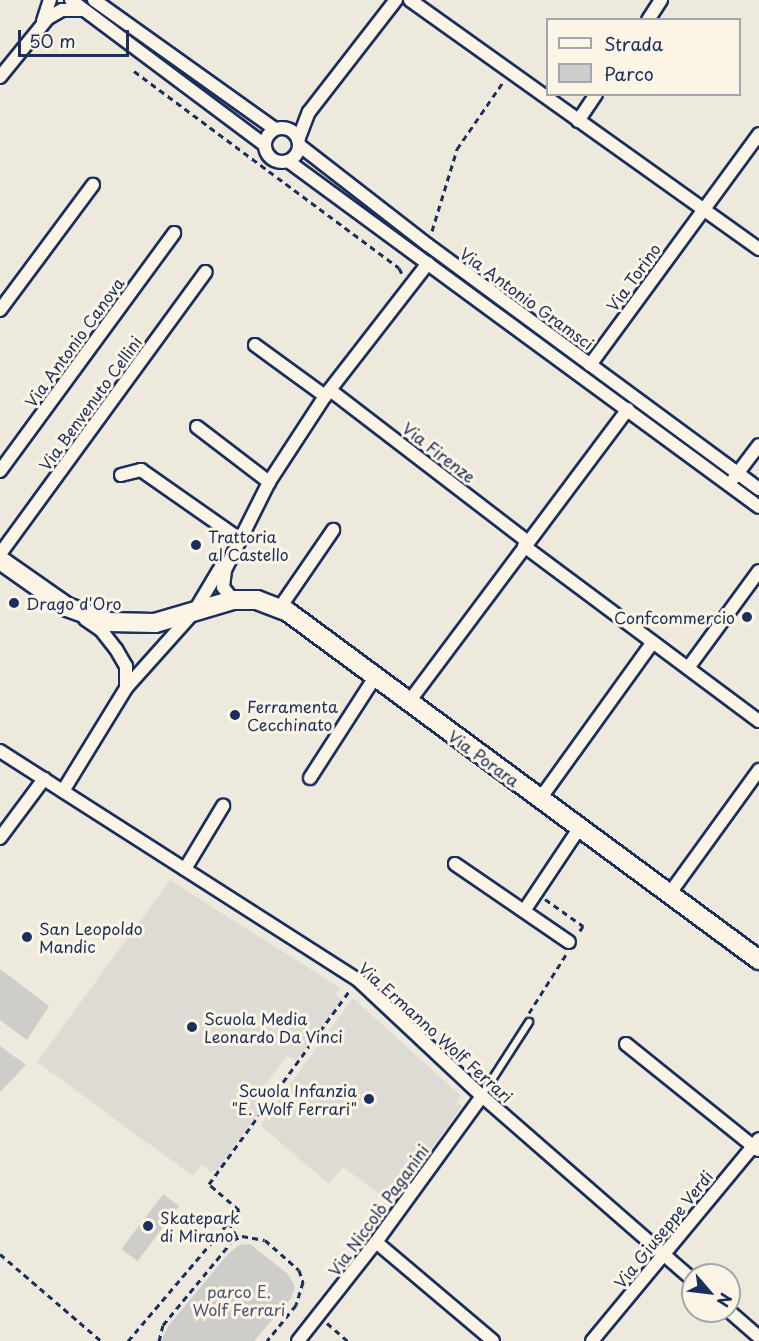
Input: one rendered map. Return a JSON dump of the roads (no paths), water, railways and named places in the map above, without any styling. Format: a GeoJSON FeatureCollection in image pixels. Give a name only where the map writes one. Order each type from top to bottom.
{"type":"FeatureCollection","features":[{"type":"Feature","properties":{"kind":"street"},"geometry":{"type":"LineString","coordinates":[[0,77],[41,24],[50,0]]}},
{"type":"Feature","properties":{"kind":"street"},"geometry":{"type":"LineString","coordinates":[[70,0],[265,145],[272,159],[288,161],[296,154],[309,111],[396,0]]}},
{"type":"Feature","properties":{"kind":"street"},"geometry":{"type":"LineString","coordinates":[[94,0],[298,142]]}},
{"type":"Feature","properties":{"kind":"street"},"geometry":{"type":"LineString","coordinates":[[410,0],[510,74],[759,249]]}},
{"type":"Feature","properties":{"kind":"street"},"geometry":{"type":"LineString","coordinates":[[649,18],[661,0]]}},
{"type":"Feature","properties":{"kind":"street"},"geometry":{"type":"LineString","coordinates":[[41,24],[62,10],[85,10]]}},
{"type":"Feature","properties":{"kind":"street"},"geometry":{"type":"LineString","coordinates":[[578,121],[595,96]]}},
{"type":"Feature","properties":{"kind":"street"},"geometry":{"type":"LineString","coordinates":[[265,145],[268,135],[309,111]]}},
{"type":"Feature","properties":{"kind":"street","name":"Via Torino"},"geometry":{"type":"LineString","coordinates":[[590,365],[759,134]]}},
{"type":"Feature","properties":{"kind":"street","name":"Via Antonio Gramsci"},"geometry":{"type":"LineString","coordinates":[[298,142],[428,245],[759,489]]}},
{"type":"Feature","properties":{"kind":"street","name":"Via Antonio Gramsci"},"geometry":{"type":"LineString","coordinates":[[288,161],[759,507]]}},
{"type":"Feature","properties":{"kind":"street"},"geometry":{"type":"LineString","coordinates":[[0,310],[93,185]]}},
{"type":"Feature","properties":{"kind":"street","name":"Via Antonio Canova"},"geometry":{"type":"LineString","coordinates":[[0,471],[174,233]]}},
{"type":"Feature","properties":{"kind":"street"},"geometry":{"type":"LineString","coordinates":[[63,791],[126,688],[194,612],[237,542],[269,482],[328,393],[428,263]]}},
{"type":"Feature","properties":{"kind":"street","name":"Via Benvenuto Cellini"},"geometry":{"type":"LineString","coordinates":[[0,554],[206,272]]}},
{"type":"Feature","properties":{"kind":"street","name":"Via Firenze"},"geometry":{"type":"LineString","coordinates":[[255,345],[328,393],[759,722]]}},
{"type":"Feature","properties":{"kind":"street"},"geometry":{"type":"LineString","coordinates":[[408,703],[525,543],[628,409]]}},
{"type":"Feature","properties":{"kind":"street"},"geometry":{"type":"LineString","coordinates":[[196,427],[269,482]]}},
{"type":"Feature","properties":{"kind":"street"},"geometry":{"type":"LineString","coordinates":[[728,484],[759,445]]}},
{"type":"Feature","properties":{"kind":"street"},"geometry":{"type":"LineString","coordinates":[[121,475],[141,470],[237,542]]}},
{"type":"Feature","properties":{"kind":"street"},"geometry":{"type":"LineString","coordinates":[[279,609],[333,531]]}},
{"type":"Feature","properties":{"kind":"street"},"geometry":{"type":"LineString","coordinates":[[233,600],[223,579],[237,542]]}},
{"type":"Feature","properties":{"kind":"street","name":"Via Porara"},"geometry":{"type":"LineString","coordinates":[[0,560],[101,630],[126,666],[126,688]]}},
{"type":"Feature","properties":{"kind":"street"},"geometry":{"type":"LineString","coordinates":[[688,668],[759,571]]}},
{"type":"Feature","properties":{"kind":"street","name":"Via Porara"},"geometry":{"type":"LineString","coordinates":[[67,607],[98,619],[137,624],[194,612],[233,600],[257,600],[279,609],[759,960]]}},
{"type":"Feature","properties":{"kind":"street"},"geometry":{"type":"LineString","coordinates":[[540,799],[653,642]]}},
{"type":"Feature","properties":{"kind":"street"},"geometry":{"type":"LineString","coordinates":[[310,778],[375,677]]}},
{"type":"Feature","properties":{"kind":"street","name":"Via Ermanno Wolf Ferrari"},"geometry":{"type":"LineString","coordinates":[[0,751],[357,980],[482,1096],[681,1270]]}},
{"type":"Feature","properties":{"kind":"street"},"geometry":{"type":"LineString","coordinates":[[669,893],[759,770]]}},
{"type":"Feature","properties":{"kind":"street"},"geometry":{"type":"LineString","coordinates":[[0,838],[44,778]]}},
{"type":"Feature","properties":{"kind":"street"},"geometry":{"type":"LineString","coordinates":[[185,869],[223,806]]}},
{"type":"Feature","properties":{"kind":"street"},"geometry":{"type":"LineString","coordinates":[[524,910],[580,827]]}},
{"type":"Feature","properties":{"kind":"street"},"geometry":{"type":"LineString","coordinates":[[455,864],[568,942]]}},
{"type":"Feature","properties":{"kind":"street"},"geometry":{"type":"LineString","coordinates":[[626,1044],[757,1145]]}},
{"type":"Feature","properties":{"kind":"street","name":"Via Niccolò Paganini"},"geometry":{"type":"LineString","coordinates":[[298,1341],[376,1242],[482,1096]]}},
{"type":"Feature","properties":{"kind":"street","name":"Via Giuseppe Verdi"},"geometry":{"type":"LineString","coordinates":[[592,1341],[757,1145]]}},
{"type":"Feature","properties":{"kind":"street"},"geometry":{"type":"LineString","coordinates":[[376,1242],[493,1341]]}},
{"type":"Feature","properties":{"kind":"street"},"geometry":{"type":"LineString","coordinates":[[741,1321],[759,1336]]}},
{"type":"Feature","properties":{"kind":"lane"},"geometry":{"type":"LineString","coordinates":[[482,1096],[529,1022]]}},
{"type":"Feature","properties":{"kind":"place","name":"Trattoria al Castello"},"geometry":{"type":"Point","coordinates":[196,545]}},
{"type":"Feature","properties":{"kind":"place","name":"Drago d'Oro"},"geometry":{"type":"Point","coordinates":[14,603]}},
{"type":"Feature","properties":{"kind":"place","name":"Confcommercio"},"geometry":{"type":"Point","coordinates":[747,617]}},
{"type":"Feature","properties":{"kind":"place","name":"Ferramenta Cecchinato"},"geometry":{"type":"Point","coordinates":[235,715]}},
{"type":"Feature","properties":{"kind":"place","name":"San Leopoldo Mandic"},"geometry":{"type":"Point","coordinates":[27,937]}},
{"type":"Feature","properties":{"kind":"place","name":"Scuola Media Leonardo Da Vinci"},"geometry":{"type":"Point","coordinates":[192,1027]}},
{"type":"Feature","properties":{"kind":"place","name":"Scuola Infanzia \"E. Wolf Ferrari\""},"geometry":{"type":"Point","coordinates":[369,1099]}},
{"type":"Feature","properties":{"kind":"place","name":"Skatepark di Mirano"},"geometry":{"type":"Point","coordinates":[148,1226]}},
{"type":"Feature","properties":{"kind":"park label","name":"parco E. Wolf Ferrari"},"geometry":{"type":"Point","coordinates":[239,1300]}}]}
